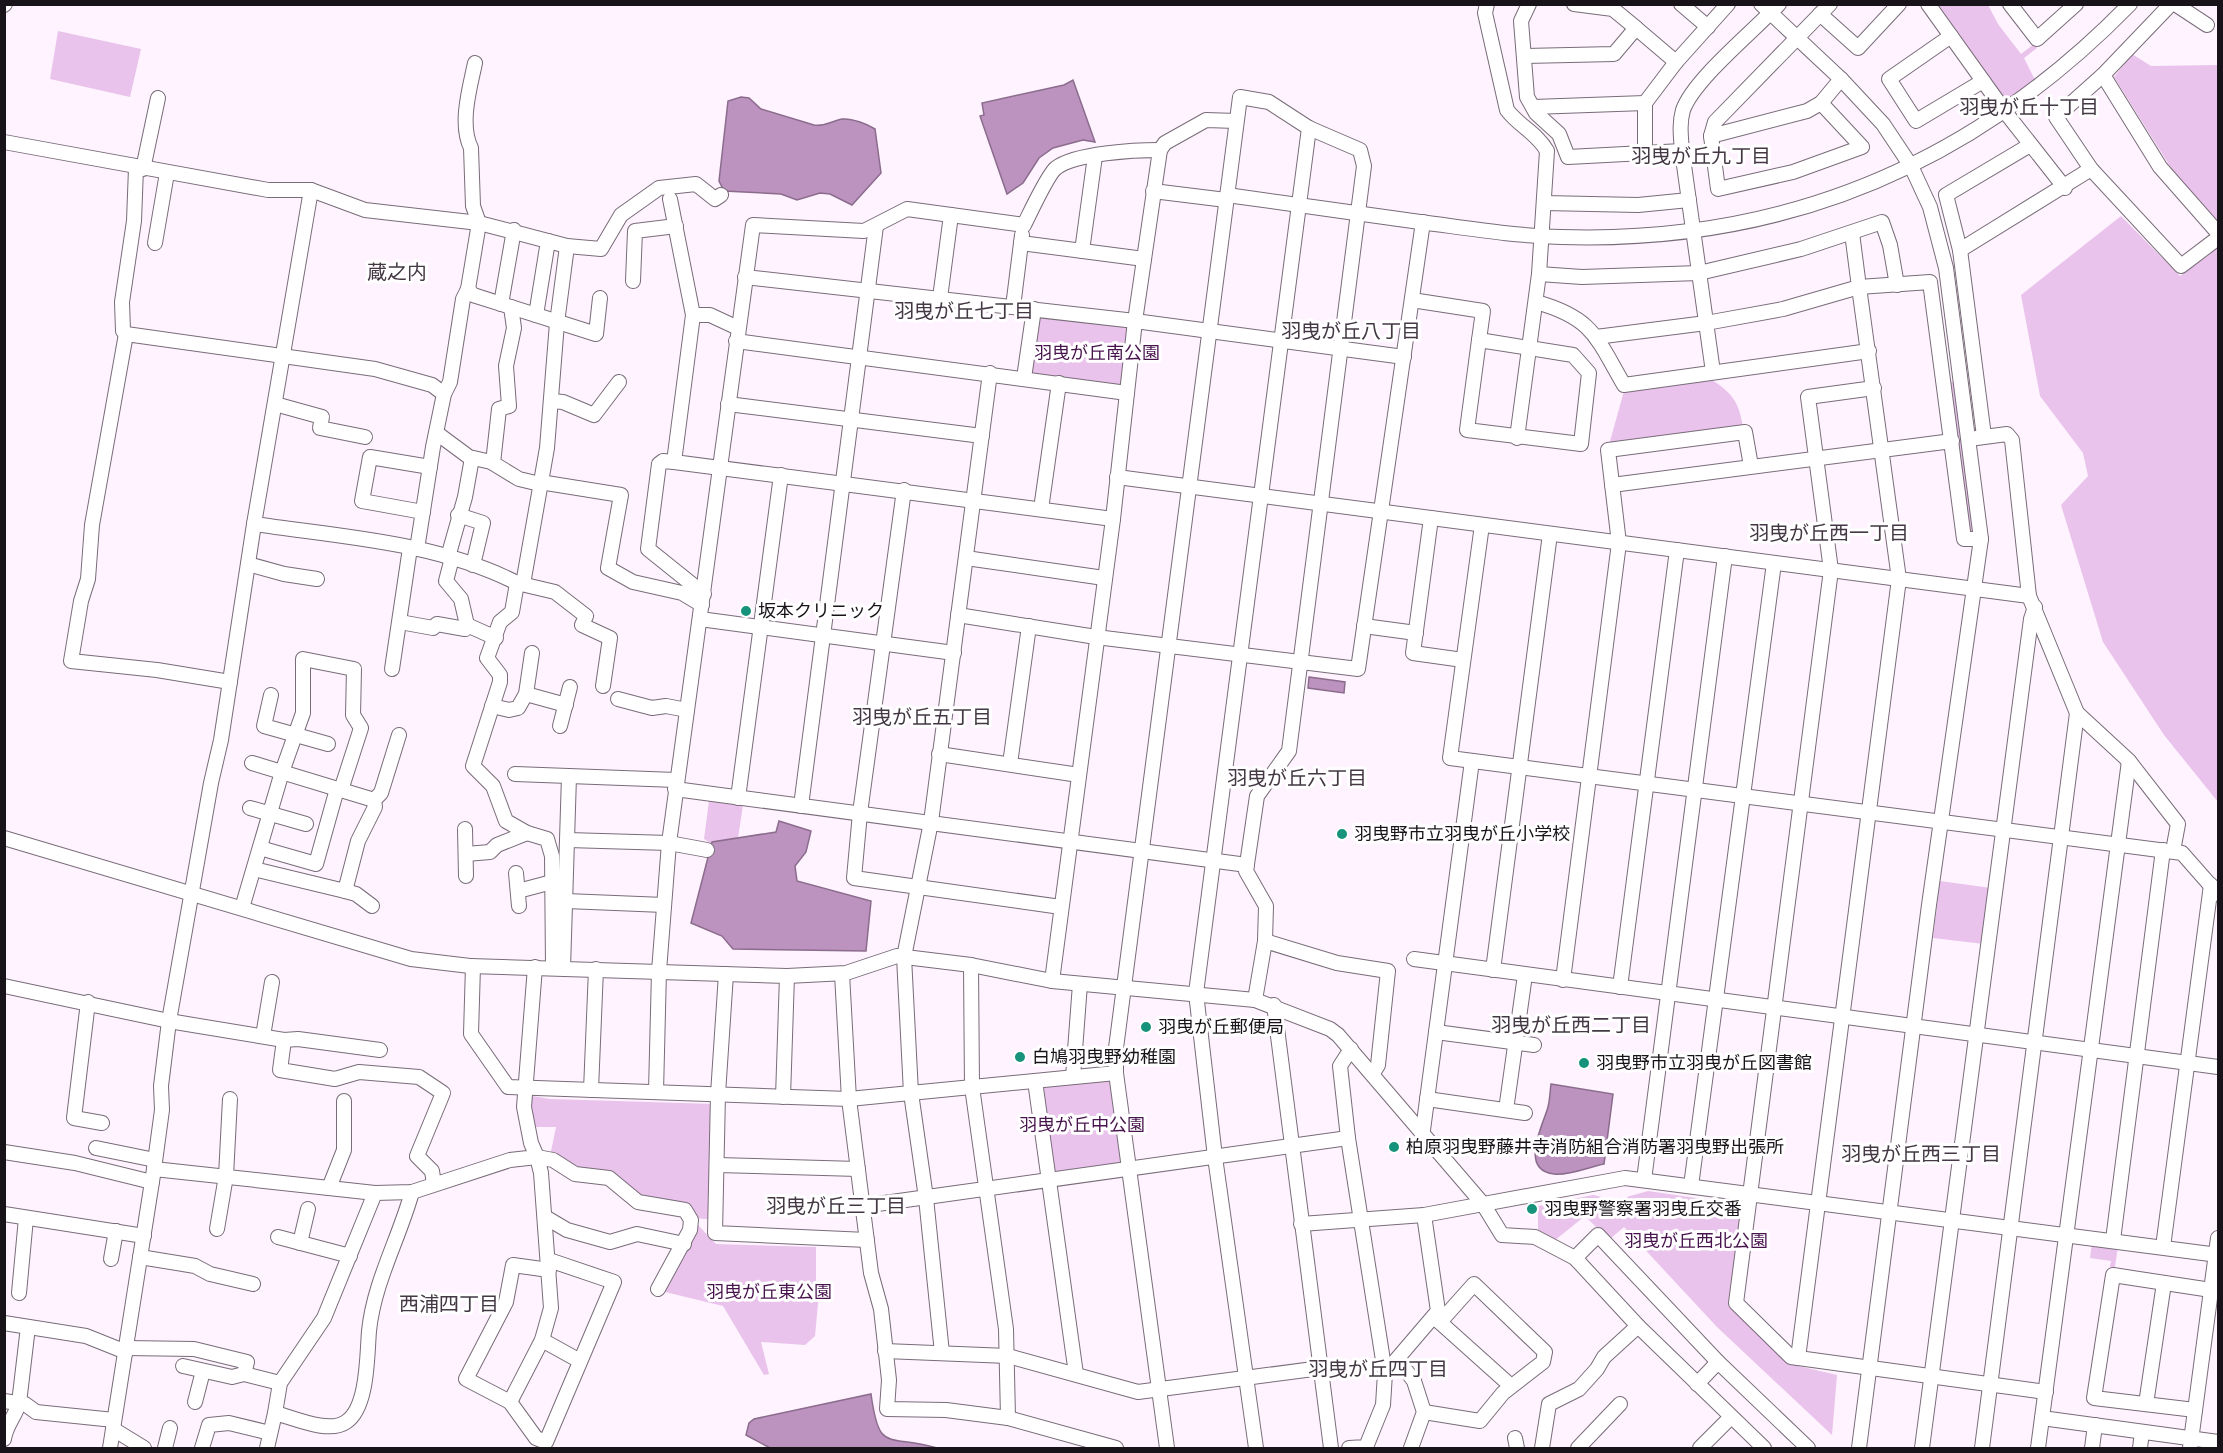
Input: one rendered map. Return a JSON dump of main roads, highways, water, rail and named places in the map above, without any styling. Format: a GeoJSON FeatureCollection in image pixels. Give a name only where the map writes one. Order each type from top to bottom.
{"type":"FeatureCollection","features":[{"type":"Feature","properties":{"kind":"place","name":"坂本クリニック"},"geometry":{"type":"Point","coordinates":[746,611]}},
{"type":"Feature","properties":{"kind":"place","name":"羽曳野市立羽曳が丘小学校"},"geometry":{"type":"Point","coordinates":[1342,834]}},
{"type":"Feature","properties":{"kind":"place","name":"羽曳が丘郵便局"},"geometry":{"type":"Point","coordinates":[1146,1027]}},
{"type":"Feature","properties":{"kind":"place","name":"白鳩羽曳野幼稚園"},"geometry":{"type":"Point","coordinates":[1020,1057]}},
{"type":"Feature","properties":{"kind":"place","name":"羽曳野市立羽曳が丘図書館"},"geometry":{"type":"Point","coordinates":[1584,1063]}},
{"type":"Feature","properties":{"kind":"place","name":"柏原羽曳野藤井寺消防組合消防署羽曳野出張所"},"geometry":{"type":"Point","coordinates":[1394,1147]}},
{"type":"Feature","properties":{"kind":"place","name":"羽曳野警察署羽曳丘交番"},"geometry":{"type":"Point","coordinates":[1532,1209]}},
{"type":"Feature","properties":{"kind":"district","name":"羽曳が丘十丁目"},"geometry":{"type":"Point","coordinates":[2029,107]}},
{"type":"Feature","properties":{"kind":"district","name":"羽曳が丘九丁目"},"geometry":{"type":"Point","coordinates":[1701,156]}},
{"type":"Feature","properties":{"kind":"district","name":"蔵之内"},"geometry":{"type":"Point","coordinates":[397,272]}},
{"type":"Feature","properties":{"kind":"district","name":"羽曳が丘七丁目"},"geometry":{"type":"Point","coordinates":[964,311]}},
{"type":"Feature","properties":{"kind":"district","name":"羽曳が丘八丁目"},"geometry":{"type":"Point","coordinates":[1351,331]}},
{"type":"Feature","properties":{"kind":"district","name":"羽曳が丘西一丁目"},"geometry":{"type":"Point","coordinates":[1829,533]}},
{"type":"Feature","properties":{"kind":"district","name":"羽曳が丘五丁目"},"geometry":{"type":"Point","coordinates":[922,717]}},
{"type":"Feature","properties":{"kind":"district","name":"羽曳が丘六丁目"},"geometry":{"type":"Point","coordinates":[1297,778]}},
{"type":"Feature","properties":{"kind":"district","name":"羽曳が丘西二丁目"},"geometry":{"type":"Point","coordinates":[1571,1025]}},
{"type":"Feature","properties":{"kind":"district","name":"羽曳が丘西三丁目"},"geometry":{"type":"Point","coordinates":[1921,1154]}},
{"type":"Feature","properties":{"kind":"district","name":"羽曳が丘三丁目"},"geometry":{"type":"Point","coordinates":[836,1206]}},
{"type":"Feature","properties":{"kind":"district","name":"西浦四丁目"},"geometry":{"type":"Point","coordinates":[449,1304]}},
{"type":"Feature","properties":{"kind":"district","name":"羽曳が丘四丁目"},"geometry":{"type":"Point","coordinates":[1378,1369]}},
{"type":"Feature","properties":{"kind":"park label","name":"羽曳が丘南公園"},"geometry":{"type":"Point","coordinates":[1097,353]}},
{"type":"Feature","properties":{"kind":"park label","name":"羽曳が丘中公園"},"geometry":{"type":"Point","coordinates":[1082,1125]}},
{"type":"Feature","properties":{"kind":"park label","name":"羽曳が丘西北公園"},"geometry":{"type":"Point","coordinates":[1696,1241]}},
{"type":"Feature","properties":{"kind":"park label","name":"羽曳が丘東公園"},"geometry":{"type":"Point","coordinates":[769,1292]}}]}
